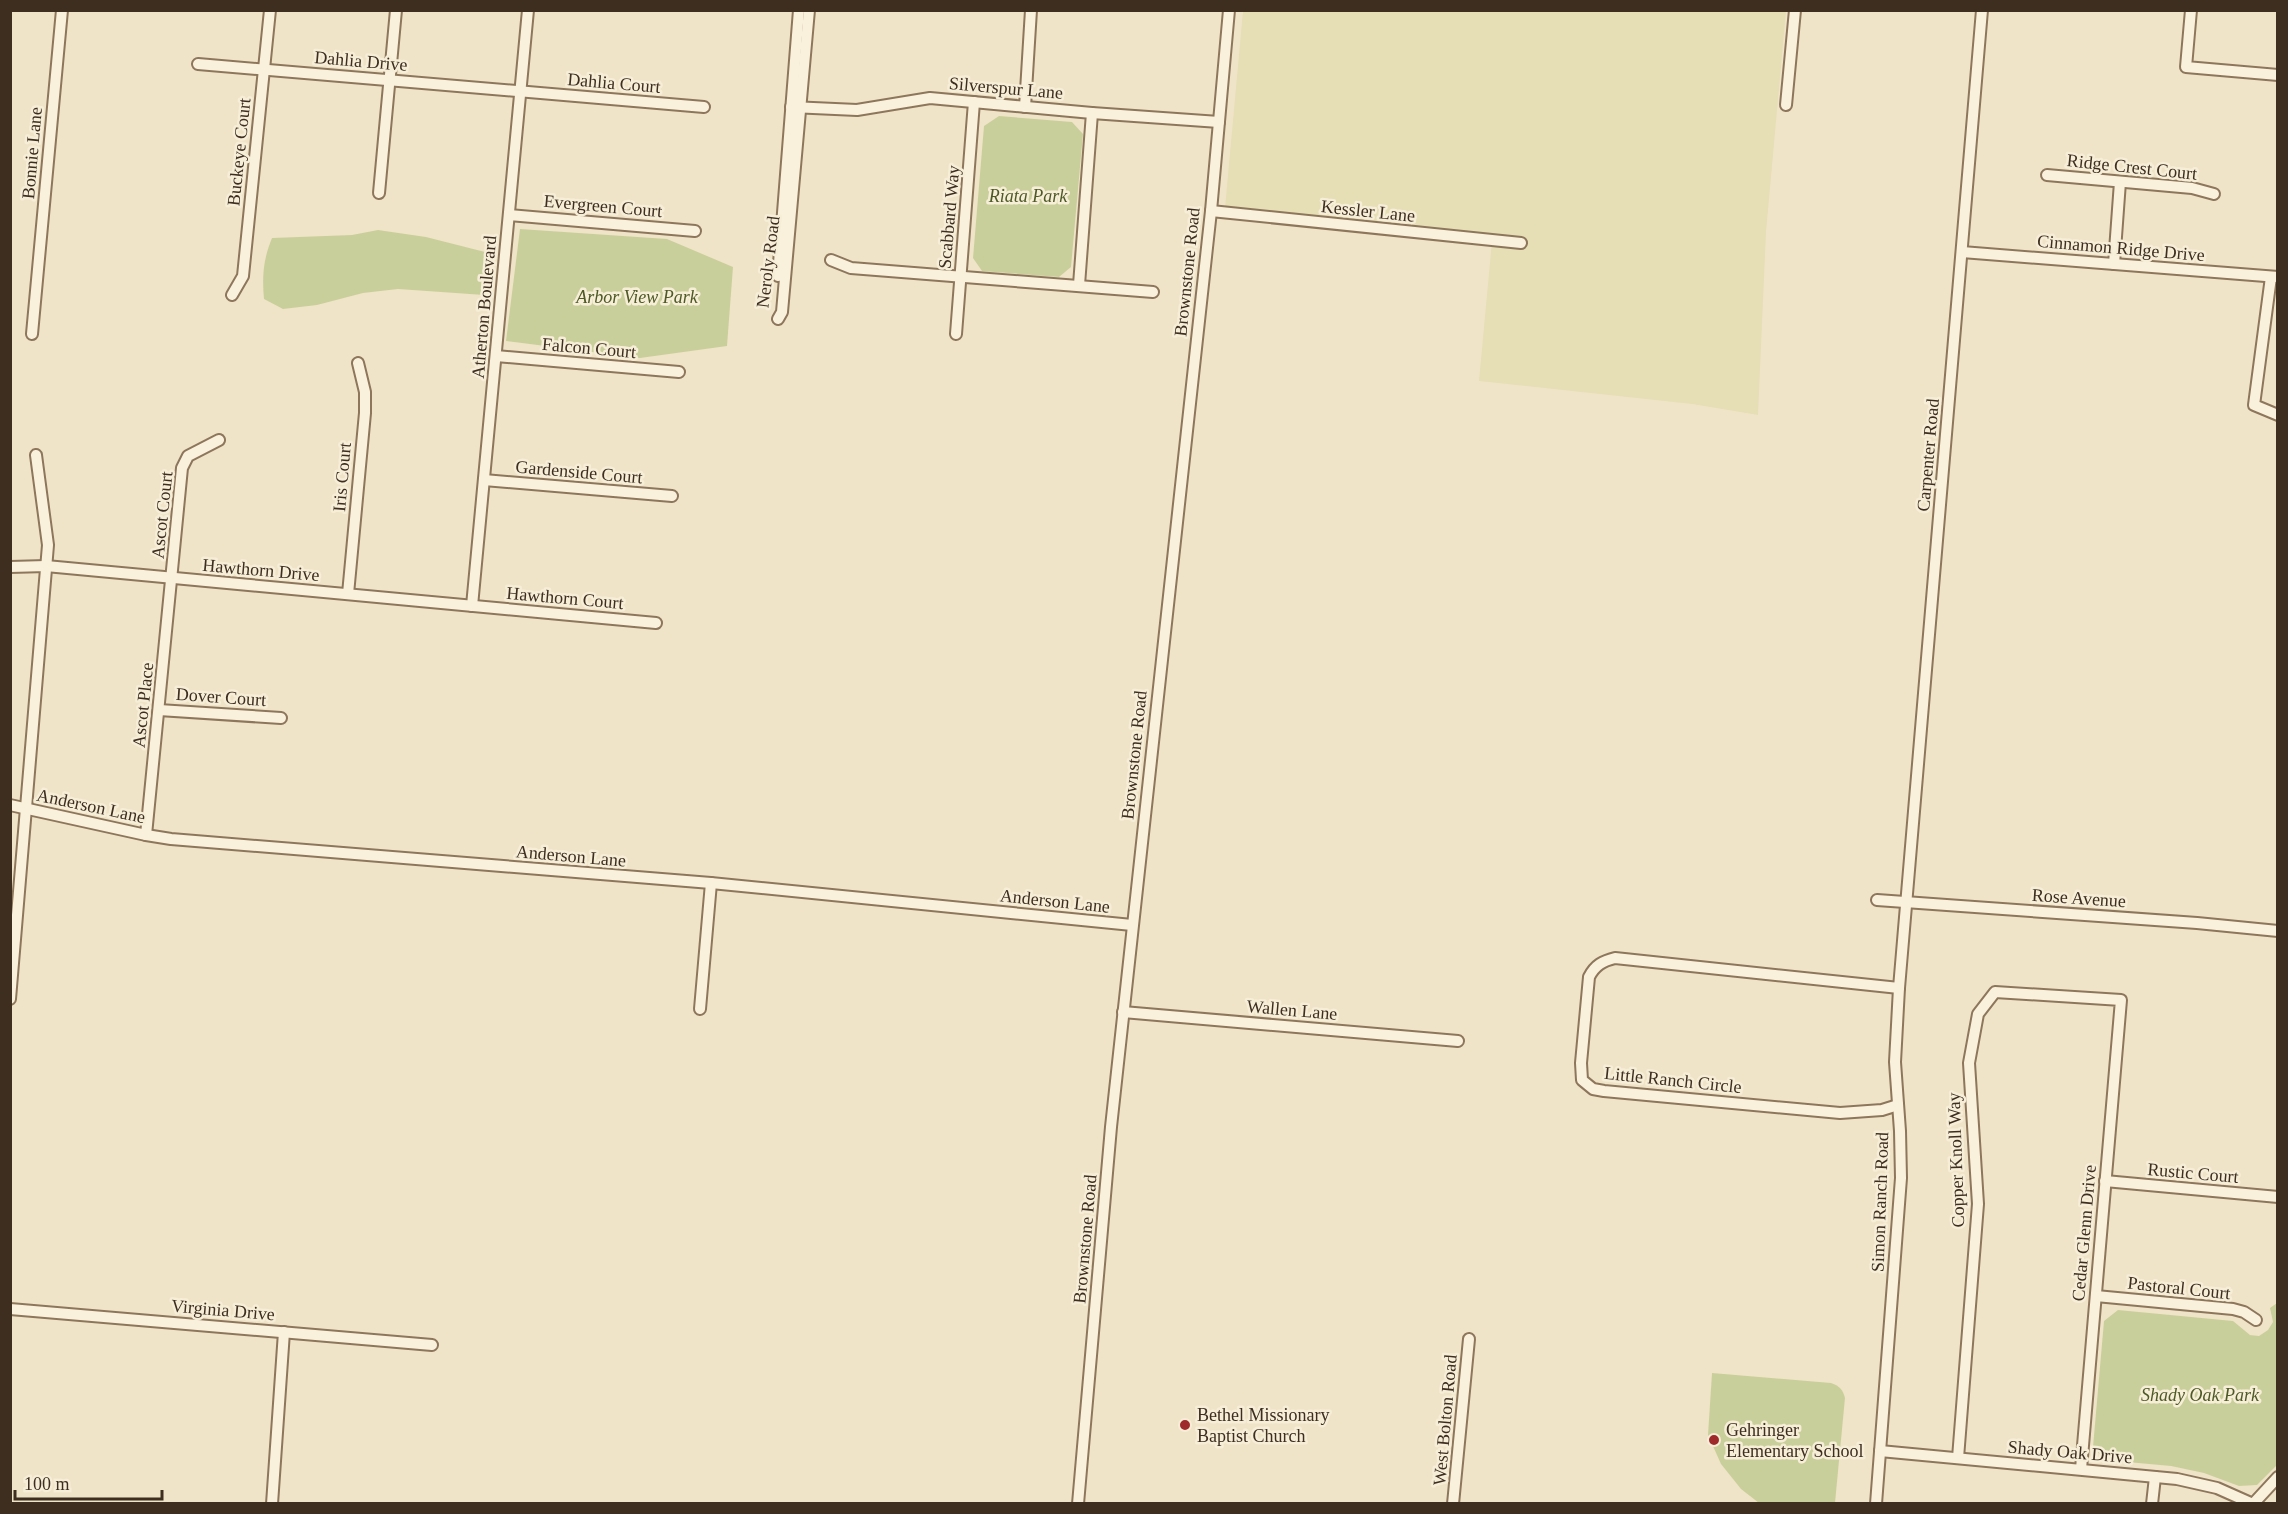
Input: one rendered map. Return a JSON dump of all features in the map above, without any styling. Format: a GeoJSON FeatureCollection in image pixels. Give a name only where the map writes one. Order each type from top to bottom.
{"type":"FeatureCollection","features":[{"type":"Feature","properties":{"kind":"street","name":"Bonnie Lane"},"geometry":{"type":"LineString","coordinates":[[32,334],[63,10]]}},
{"type":"Feature","properties":{"kind":"street","name":"Buckeye Court"},"geometry":{"type":"LineString","coordinates":[[232,295],[243,276],[270,10]]}},
{"type":"Feature","properties":{"kind":"street"},"geometry":{"type":"LineString","coordinates":[[379,193],[396,10]]}},
{"type":"Feature","properties":{"kind":"street","name":"Atherton Boulevard"},"geometry":{"type":"LineString","coordinates":[[472,606],[528,10]]}},
{"type":"Feature","properties":{"kind":"street","name":"Neroly Road"},"geometry":{"type":"LineString","coordinates":[[798,10],[796,107],[782,312],[778,319],[775,311],[796,107],[809,10]]}},
{"type":"Feature","properties":{"kind":"street"},"geometry":{"type":"LineString","coordinates":[[1025,107],[1031,10]]}},
{"type":"Feature","properties":{"kind":"street","name":"Brownstone Road"},"geometry":{"type":"LineString","coordinates":[[1078,1503],[1111,1127],[1211,211],[1229,10]]}},
{"type":"Feature","properties":{"kind":"street"},"geometry":{"type":"LineString","coordinates":[[1786,105],[1795,10]]}},
{"type":"Feature","properties":{"kind":"street","name":"Carpenter Road"},"geometry":{"type":"LineString","coordinates":[[1906,902],[1982,10]]}},
{"type":"Feature","properties":{"kind":"street"},"geometry":{"type":"LineString","coordinates":[[2191,10],[2186,67],[2277,75]]}},
{"type":"Feature","properties":{"kind":"street","name":"Dahlia Drive"},"geometry":{"type":"LineString","coordinates":[[198,64],[521,92]]}},
{"type":"Feature","properties":{"kind":"street","name":"Dahlia Court"},"geometry":{"type":"LineString","coordinates":[[521,92],[704,107]]}},
{"type":"Feature","properties":{"kind":"street","name":"Silverspur Lane"},"geometry":{"type":"LineString","coordinates":[[796,107],[856,110],[930,98],[1219,122]]}},
{"type":"Feature","properties":{"kind":"street","name":"Scabbard Way"},"geometry":{"type":"LineString","coordinates":[[956,334],[974,102]]}},
{"type":"Feature","properties":{"kind":"street"},"geometry":{"type":"LineString","coordinates":[[1079,285],[1092,113]]}},
{"type":"Feature","properties":{"kind":"street","name":"Ridge Crest Court"},"geometry":{"type":"LineString","coordinates":[[2047,176],[2192,188],[2214,194]]}},
{"type":"Feature","properties":{"kind":"street"},"geometry":{"type":"LineString","coordinates":[[2114,264],[2120,182]]}},
{"type":"Feature","properties":{"kind":"street","name":"Kessler Lane"},"geometry":{"type":"LineString","coordinates":[[1211,211],[1521,243]]}},
{"type":"Feature","properties":{"kind":"street","name":"Evergreen Court"},"geometry":{"type":"LineString","coordinates":[[509,215],[695,231]]}},
{"type":"Feature","properties":{"kind":"street","name":"Cinnamon Ridge Drive"},"geometry":{"type":"LineString","coordinates":[[1962,252],[2274,277]]}},
{"type":"Feature","properties":{"kind":"street"},"geometry":{"type":"LineString","coordinates":[[831,260],[851,268],[1152,292]]}},
{"type":"Feature","properties":{"kind":"street"},"geometry":{"type":"LineString","coordinates":[[2274,277],[2254,405],[2277,415]]}},
{"type":"Feature","properties":{"kind":"street","name":"Falcon Court"},"geometry":{"type":"LineString","coordinates":[[496,356],[678,372]]}},
{"type":"Feature","properties":{"kind":"street","name":"Iris Court"},"geometry":{"type":"LineString","coordinates":[[348,594],[366,392],[358,363]]}},
{"type":"Feature","properties":{"kind":"street","name":"Ascot Court"},"geometry":{"type":"LineString","coordinates":[[172,578],[182,468],[188,456],[219,440]]}},
{"type":"Feature","properties":{"kind":"street"},"geometry":{"type":"LineString","coordinates":[[10,999],[48,545],[36,455]]}},
{"type":"Feature","properties":{"kind":"street","name":"Gardenside Court"},"geometry":{"type":"LineString","coordinates":[[484,480],[672,496]]}},
{"type":"Feature","properties":{"kind":"street","name":"Hawthorn Drive"},"geometry":{"type":"LineString","coordinates":[[10,567],[46,566],[472,606]]}},
{"type":"Feature","properties":{"kind":"street","name":"Ascot Place"},"geometry":{"type":"LineString","coordinates":[[146,835],[172,578]]}},
{"type":"Feature","properties":{"kind":"street","name":"Hawthorn Court"},"geometry":{"type":"LineString","coordinates":[[472,606],[656,622]]}},
{"type":"Feature","properties":{"kind":"street","name":"Dover Court"},"geometry":{"type":"LineString","coordinates":[[159,710],[280,718]]}},
{"type":"Feature","properties":{"kind":"street","name":"Anderson Lane"},"geometry":{"type":"LineString","coordinates":[[10,805],[146,835],[711,884],[1132,925]]}},
{"type":"Feature","properties":{"kind":"street"},"geometry":{"type":"LineString","coordinates":[[700,1009],[711,884]]}},
{"type":"Feature","properties":{"kind":"street","name":"Rose Avenue"},"geometry":{"type":"LineString","coordinates":[[1877,900],[2277,931]]}},
{"type":"Feature","properties":{"kind":"street","name":"Simon Ranch Road"},"geometry":{"type":"LineString","coordinates":[[1876,1503],[1901,1178],[1895,1062],[1906,902]]}},
{"type":"Feature","properties":{"kind":"street","name":"Little Ranch Circle"},"geometry":{"type":"LineString","coordinates":[[1898,1105],[1882,1110],[1840,1113],[1604,1091],[1593,1089],[1582,1080],[1581,1063],[1589,976],[1594,967],[1615,958],[1899,988]]}},
{"type":"Feature","properties":{"kind":"street","name":"Copper Knoll Way"},"geometry":{"type":"LineString","coordinates":[[1958,1458],[1978,1204],[1969,1063],[1978,1014],[1995,992],[2121,1000]]}},
{"type":"Feature","properties":{"kind":"street","name":"Cedar Glenn Drive"},"geometry":{"type":"LineString","coordinates":[[2081,1469],[2121,1000]]}},
{"type":"Feature","properties":{"kind":"street","name":"Wallen Lane"},"geometry":{"type":"LineString","coordinates":[[1123,1012],[1458,1041]]}},
{"type":"Feature","properties":{"kind":"street","name":"Rustic Court"},"geometry":{"type":"LineString","coordinates":[[2105,1181],[2277,1197]]}},
{"type":"Feature","properties":{"kind":"street","name":"Pastoral Court"},"geometry":{"type":"LineString","coordinates":[[2096,1296],[2233,1309],[2244,1312],[2256,1320]]}},
{"type":"Feature","properties":{"kind":"street","name":"Virginia Drive"},"geometry":{"type":"LineString","coordinates":[[10,1309],[432,1345]]}},
{"type":"Feature","properties":{"kind":"street"},"geometry":{"type":"LineString","coordinates":[[272,1503],[284,1332]]}},
{"type":"Feature","properties":{"kind":"street","name":"West Bolton Road"},"geometry":{"type":"LineString","coordinates":[[1453,1503],[1469,1339]]}},
{"type":"Feature","properties":{"kind":"street","name":"Shady Oak Drive"},"geometry":{"type":"LineString","coordinates":[[1880,1451],[2177,1479],[2217,1488],[2253,1503]]}},
{"type":"Feature","properties":{"kind":"street"},"geometry":{"type":"LineString","coordinates":[[2152,1503],[2155,1477]]}},
{"type":"Feature","properties":{"kind":"street"},"geometry":{"type":"LineString","coordinates":[[2253,1503],[2277,1477]]}},
{"type":"Feature","properties":{"kind":"shaded area"},"geometry":{"type":"Polygon","coordinates":[[[1243,11],[1786,11],[1766,232],[1758,415],[1692,404],[1479,381],[1492,241],[1454,236],[1224,219],[1243,11]]]}},
{"type":"Feature","properties":{"kind":"green space","name":"Riata Park"},"geometry":{"type":"Polygon","coordinates":[[[999,116],[1072,122],[1083,134],[1071,267],[1059,277],[982,271],[973,258],[984,126],[999,116]]]}},
{"type":"Feature","properties":{"kind":"green space","name":"Arbor View Park"},"geometry":{"type":"Polygon","coordinates":[[[520,229],[667,239],[733,267],[727,346],[640,358],[506,341],[520,229]]]}},
{"type":"Feature","properties":{"kind":"green space"},"geometry":{"type":"Polygon","coordinates":[[[378,230],[426,237],[489,253],[484,295],[398,289],[363,293],[317,305],[283,309],[264,299],[264,268],[272,238],[352,235],[378,230]]]}},
{"type":"Feature","properties":{"kind":"green space","name":"Shady Oak Park"},"geometry":{"type":"Polygon","coordinates":[[[2277,1303],[2277,1465],[2257,1485],[2239,1486],[2204,1473],[2171,1466],[2105,1460],[2093,1447],[2104,1321],[2118,1310],[2233,1321],[2250,1335],[2259,1336],[2268,1330],[2273,1322],[2270,1308],[2277,1303]]]}},
{"type":"Feature","properties":{"kind":"green space"},"geometry":{"type":"Polygon","coordinates":[[[1712,1373],[1831,1383],[1841,1389],[1845,1398],[1835,1503],[1759,1503],[1741,1489],[1721,1464],[1708,1435],[1712,1373]]]}},
{"type":"Feature","properties":{"kind":"place","name":"Bethel Missionary Baptist Church"},"geometry":{"type":"Point","coordinates":[1185,1425]}},
{"type":"Feature","properties":{"kind":"place","name":"Gehringer Elementary School"},"geometry":{"type":"Point","coordinates":[1714,1440]}}]}
